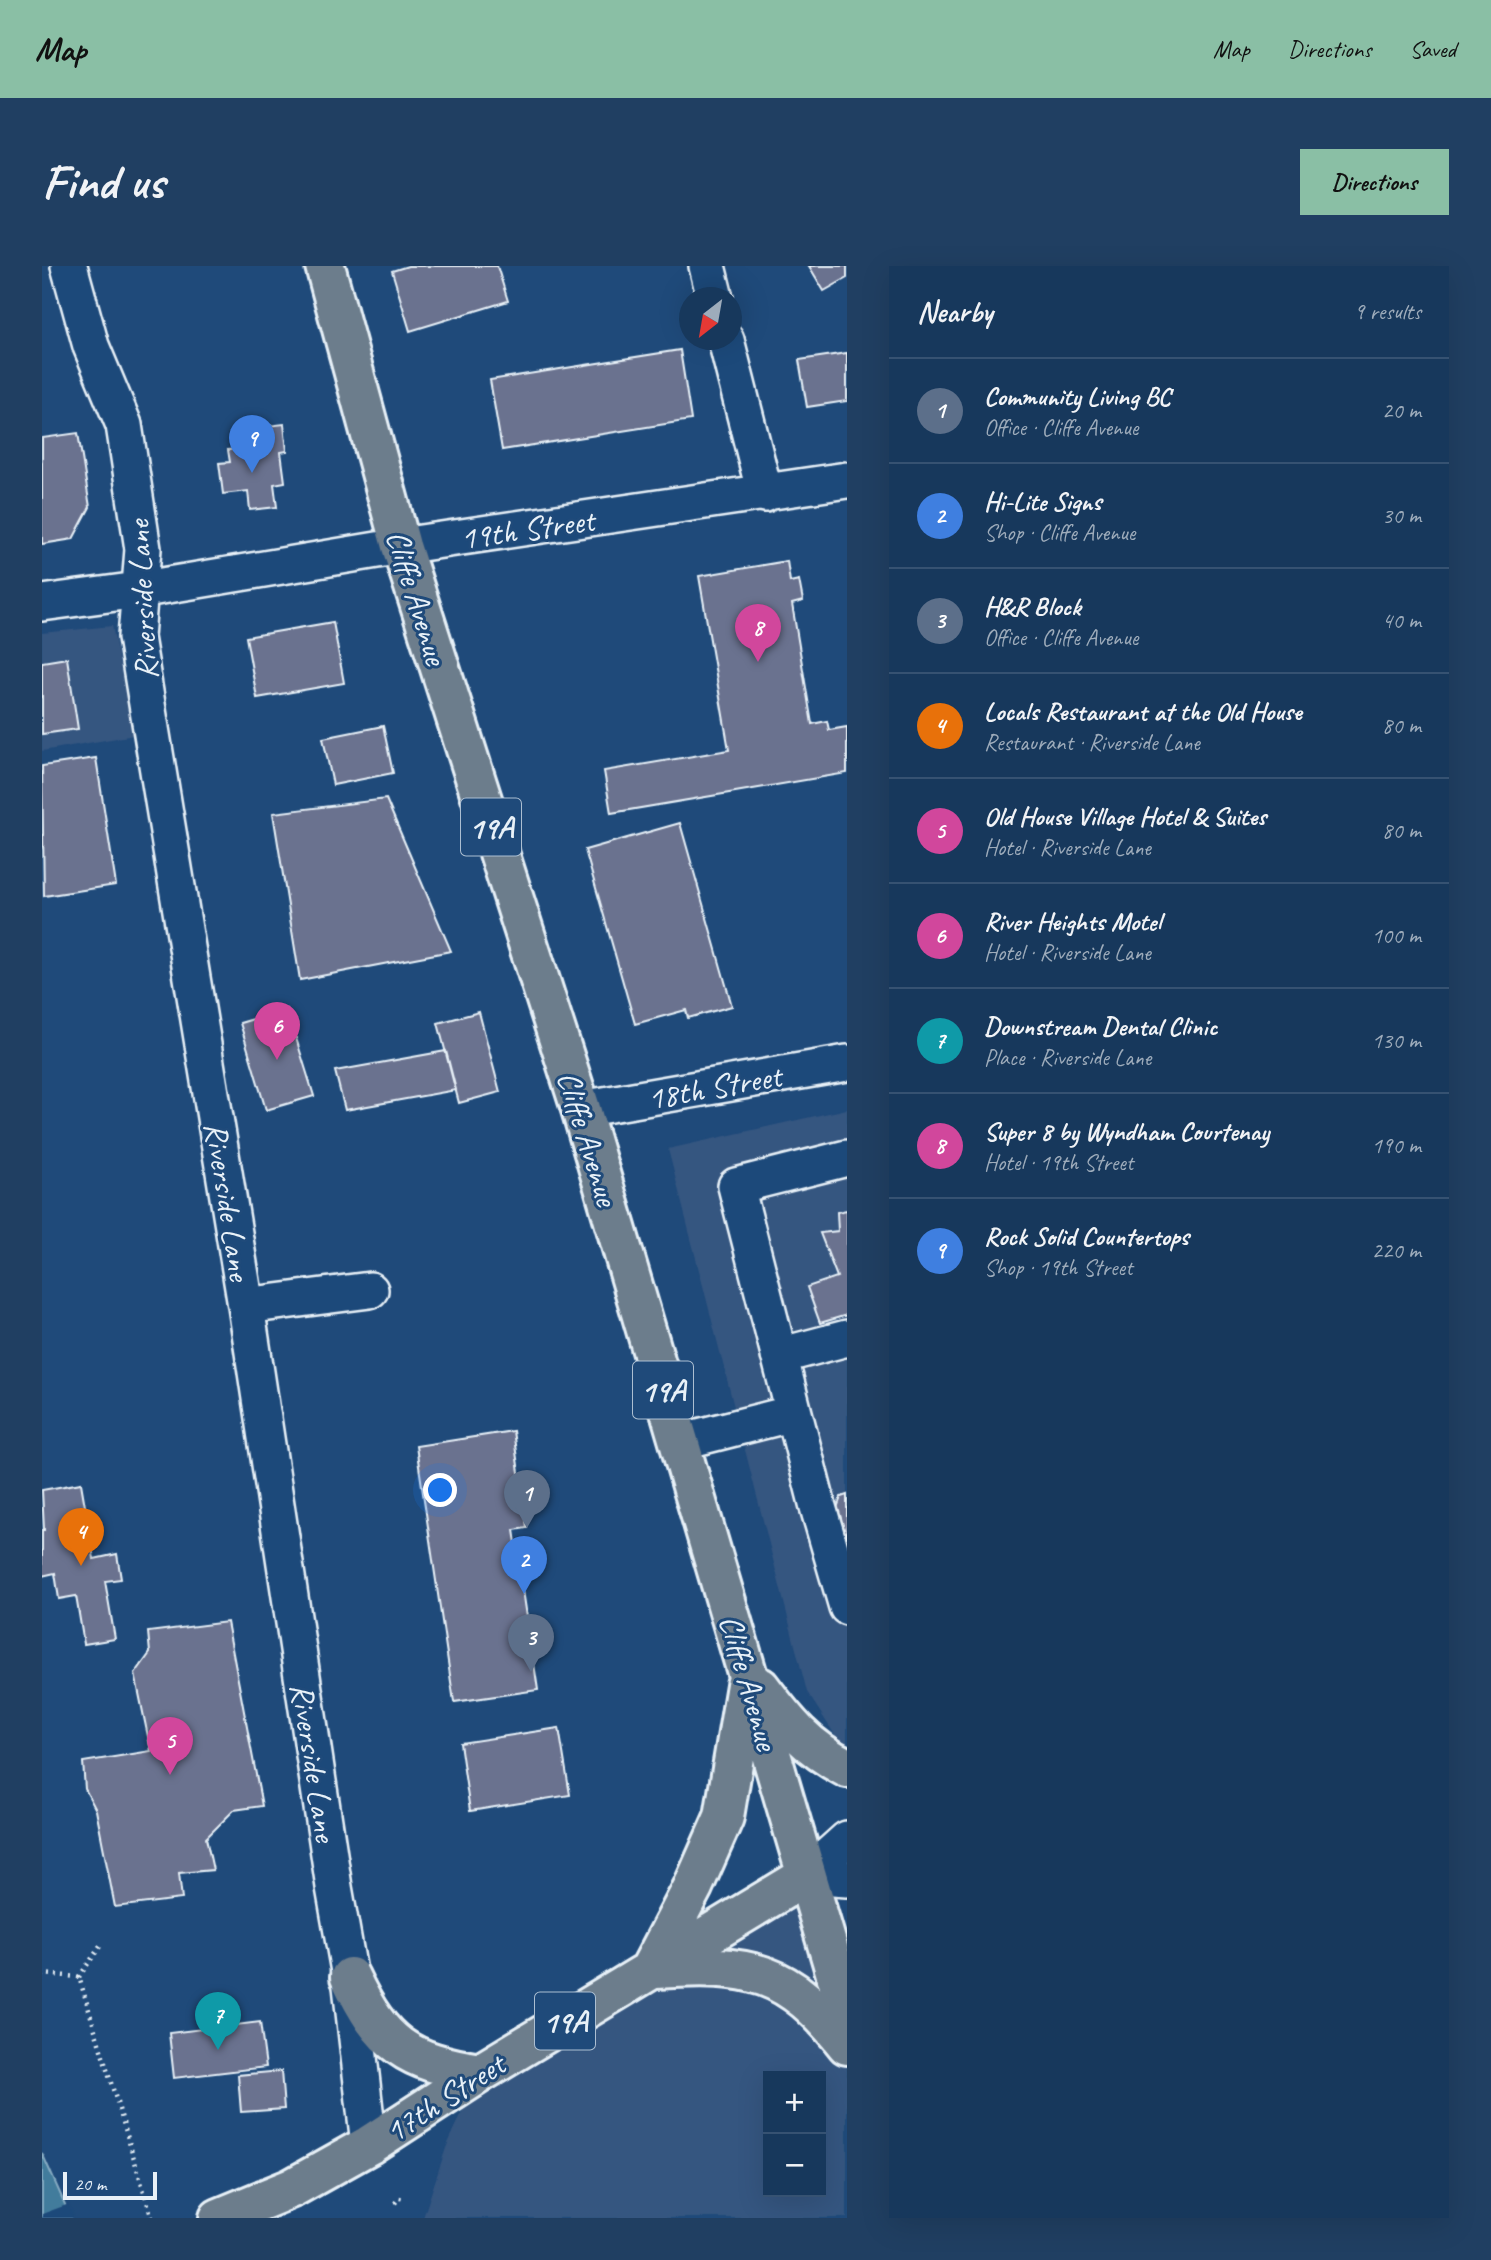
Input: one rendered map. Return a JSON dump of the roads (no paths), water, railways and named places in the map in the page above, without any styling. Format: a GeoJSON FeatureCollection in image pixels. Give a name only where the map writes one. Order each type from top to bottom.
{"type":"FeatureCollection","features":[{"type":"Feature","properties":{"kind":"main road","name":"Cliffe Avenue"},"geometry":{"type":"LineString","coordinates":[[325,266],[401,545],[581,1109],[847,2012]]}},
{"type":"Feature","properties":{"kind":"main road"},"geometry":{"type":"LineString","coordinates":[[748,1671],[788,1724],[822,1755],[847,1768]]}},
{"type":"Feature","properties":{"kind":"main road"},"geometry":{"type":"LineString","coordinates":[[650,1969],[693,1887],[723,1817],[732,1780],[748,1671]]}},
{"type":"Feature","properties":{"kind":"main road","name":"17th Street"},"geometry":{"type":"LineString","coordinates":[[219,2218],[292,2188],[369,2145],[480,2073],[806,1876]]}},
{"type":"Feature","properties":{"kind":"main road"},"geometry":{"type":"LineString","coordinates":[[650,1969],[697,1966],[742,1969],[770,1978],[801,1994],[825,2017],[847,2045]]}},
{"type":"Feature","properties":{"kind":"main road"},"geometry":{"type":"LineString","coordinates":[[350,1976],[376,2024],[407,2052],[426,2061],[480,2073]]}},
{"type":"Feature","properties":{"kind":"street","name":"Riverside Lane"},"geometry":{"type":"LineString","coordinates":[[69,266],[90,346],[124,425],[143,549],[136,638],[246,1306],[334,1887],[350,1976],[369,2145]]}},
{"type":"Feature","properties":{"kind":"street"},"geometry":{"type":"LineString","coordinates":[[707,266],[712,287]]}},
{"type":"Feature","properties":{"kind":"street"},"geometry":{"type":"LineString","coordinates":[[729,350],[765,494]]}},
{"type":"Feature","properties":{"kind":"street","name":"19th Street"},"geometry":{"type":"LineString","coordinates":[[42,603],[138,590],[401,545],[847,480]]}},
{"type":"Feature","properties":{"kind":"street","name":"18th Street"},"geometry":{"type":"LineString","coordinates":[[581,1109],[847,1063]]}},
{"type":"Feature","properties":{"kind":"street"},"geometry":{"type":"LineString","coordinates":[[847,1158],[736,1185],[818,1507],[847,1607]]}},
{"type":"Feature","properties":{"kind":"street"},"geometry":{"type":"LineString","coordinates":[[246,1306],[370,1290]]}},
{"type":"Feature","properties":{"kind":"street"},"geometry":{"type":"LineString","coordinates":[[779,1356],[847,1338]]}},
{"type":"Feature","properties":{"kind":"street"},"geometry":{"type":"LineString","coordinates":[[679,1442],[794,1413]]}},
{"type":"Feature","properties":{"kind":"street","name":"17th Street"},"geometry":{"type":"LineString","coordinates":[[806,1876],[847,1839]]}},
{"type":"Feature","properties":{"kind":"street"},"geometry":{"type":"LineString","coordinates":[[806,1876],[847,1879]]}},
{"type":"Feature","properties":{"kind":"place","name":"Rock Solid Countertops"},"geometry":{"type":"Point","coordinates":[252,473]}},
{"type":"Feature","properties":{"kind":"place","name":"Super 8 by Wyndham Courtenay"},"geometry":{"type":"Point","coordinates":[758,662]}},
{"type":"Feature","properties":{"kind":"place","name":"River Heights Motel"},"geometry":{"type":"Point","coordinates":[277,1060]}},
{"type":"Feature","properties":{"kind":"place","name":"Community Living BC"},"geometry":{"type":"Point","coordinates":[527,1528]}},
{"type":"Feature","properties":{"kind":"place","name":"Locals Restaurant at the Old House"},"geometry":{"type":"Point","coordinates":[81,1566]}},
{"type":"Feature","properties":{"kind":"place","name":"Hi-Lite Signs"},"geometry":{"type":"Point","coordinates":[524,1594]}},
{"type":"Feature","properties":{"kind":"place","name":"H&R Block"},"geometry":{"type":"Point","coordinates":[531,1672]}},
{"type":"Feature","properties":{"kind":"place","name":"Old House Village Hotel & Suites"},"geometry":{"type":"Point","coordinates":[170,1775]}},
{"type":"Feature","properties":{"kind":"place","name":"Downstream Dental Clinic"},"geometry":{"type":"Point","coordinates":[218,2050]}}]}
